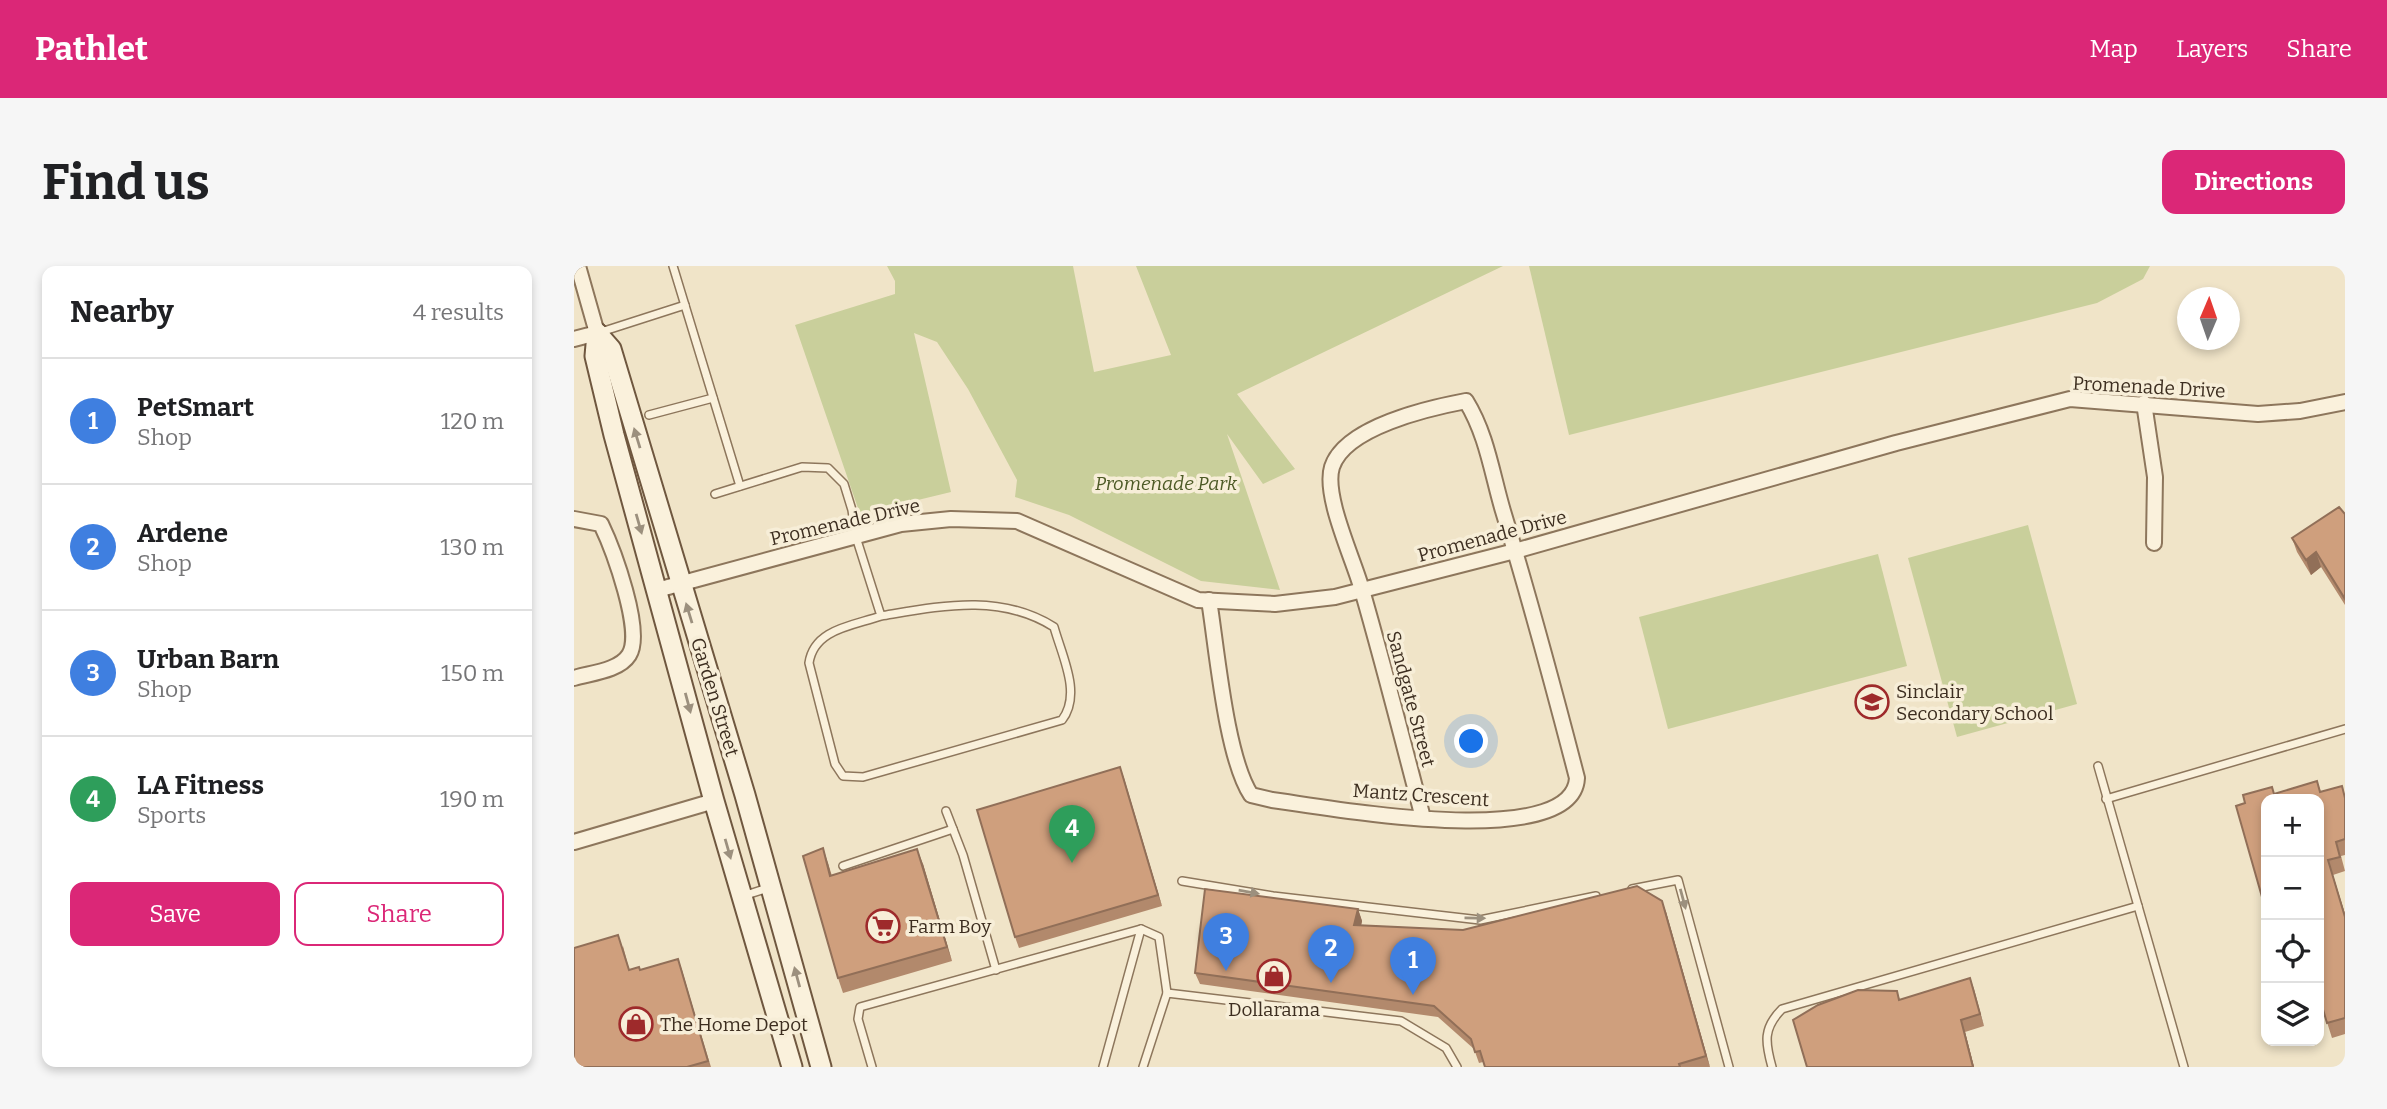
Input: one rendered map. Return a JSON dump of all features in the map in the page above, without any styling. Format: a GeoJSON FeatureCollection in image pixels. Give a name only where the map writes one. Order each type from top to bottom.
{"type":"FeatureCollection","features":[{"type":"Feature","properties":{"kind":"street","name":"Garden Street"},"geometry":{"type":"LineString","coordinates":[[578,266],[597,333],[594,356],[714,801],[792,1067]]}},
{"type":"Feature","properties":{"kind":"street","name":"Garden Street"},"geometry":{"type":"LineString","coordinates":[[597,333],[611,349],[771,887],[821,1067]]}},
{"type":"Feature","properties":{"kind":"street"},"geometry":{"type":"LineString","coordinates":[[574,340],[597,333]]}},
{"type":"Feature","properties":{"kind":"street","name":"Promenade Drive"},"geometry":{"type":"LineString","coordinates":[[657,590],[901,524],[951,519],[1017,521],[1198,600],[1275,604],[1335,597],[1515,551],[1896,443],[2070,399],[2258,414],[2300,411],[2345,402]]}},
{"type":"Feature","properties":{"kind":"street","name":"Sandgate Street"},"geometry":{"type":"LineString","coordinates":[[1423,818],[1362,590],[1332,495],[1331,468],[1344,445],[1368,432],[1430,408],[1466,401],[1482,426],[1489,464],[1515,551]]}},
{"type":"Feature","properties":{"kind":"street"},"geometry":{"type":"LineString","coordinates":[[2144,403],[2155,477],[2154,543]]}},
{"type":"Feature","properties":{"kind":"street"},"geometry":{"type":"LineString","coordinates":[[574,519],[601,524],[633,625],[634,642],[628,657],[615,666],[574,678]]}},
{"type":"Feature","properties":{"kind":"street","name":"Mantz Crescent"},"geometry":{"type":"LineString","coordinates":[[1209,600],[1231,738],[1242,782],[1251,795],[1272,800],[1423,818],[1480,822],[1538,815],[1561,806],[1577,787],[1577,778],[1515,551]]}},
{"type":"Feature","properties":{"kind":"street"},"geometry":{"type":"LineString","coordinates":[[574,842],[714,801]]}},
{"type":"Feature","properties":{"kind":"lane"},"geometry":{"type":"LineString","coordinates":[[673,266],[740,486]]}},
{"type":"Feature","properties":{"kind":"lane"},"geometry":{"type":"LineString","coordinates":[[597,333],[685,305]]}},
{"type":"Feature","properties":{"kind":"lane"},"geometry":{"type":"LineString","coordinates":[[649,415],[713,398]]}},
{"type":"Feature","properties":{"kind":"lane"},"geometry":{"type":"LineString","coordinates":[[715,494],[802,467],[828,468],[844,484],[856,537],[881,616]]}},
{"type":"Feature","properties":{"kind":"lane"},"geometry":{"type":"LineString","coordinates":[[973,603],[1007,607],[1039,617],[1054,627],[1073,695],[1070,710],[1062,720],[863,777],[843,776],[835,764],[809,663],[811,648],[823,637],[881,616],[973,603]]}},
{"type":"Feature","properties":{"kind":"lane"},"geometry":{"type":"LineString","coordinates":[[2106,799],[2345,729]]}},
{"type":"Feature","properties":{"kind":"lane"},"geometry":{"type":"LineString","coordinates":[[2098,766],[2184,1067]]}},
{"type":"Feature","properties":{"kind":"lane"},"geometry":{"type":"LineString","coordinates":[[946,811],[996,970]]}},
{"type":"Feature","properties":{"kind":"lane"},"geometry":{"type":"LineString","coordinates":[[843,866],[953,829]]}},
{"type":"Feature","properties":{"kind":"lane"},"geometry":{"type":"LineString","coordinates":[[1625,891],[1678,880],[1729,1067]]}},
{"type":"Feature","properties":{"kind":"lane"},"geometry":{"type":"LineString","coordinates":[[1182,881],[1273,897],[1480,920],[1612,893]]}},
{"type":"Feature","properties":{"kind":"lane"},"geometry":{"type":"LineString","coordinates":[[742,896],[771,887]]}},
{"type":"Feature","properties":{"kind":"lane"},"geometry":{"type":"LineString","coordinates":[[1772,1067],[1764,1041],[1771,1020],[1782,1009],[2138,906]]}},
{"type":"Feature","properties":{"kind":"lane"},"geometry":{"type":"LineString","coordinates":[[1103,1067],[1141,929]]}},
{"type":"Feature","properties":{"kind":"lane"},"geometry":{"type":"LineString","coordinates":[[872,1067],[858,1019],[860,1007],[1141,929],[1159,937],[1167,993],[1143,1067]]}},
{"type":"Feature","properties":{"kind":"lane"},"geometry":{"type":"LineString","coordinates":[[1167,993],[1401,1021],[1446,1048],[1457,1067]]}},
{"type":"Feature","properties":{"kind":"green space","name":"Promenade Park"},"geometry":{"type":"Polygon","coordinates":[[[887,266],[1073,266],[1094,372],[1171,355],[1136,266],[1503,266],[1237,394],[1295,469],[1263,484],[1227,434],[1280,590],[1201,581],[1069,515],[1015,497],[1017,480],[968,389],[937,342],[914,333],[951,492],[860,514],[795,325],[895,294],[895,281],[887,266]]]}},
{"type":"Feature","properties":{"kind":"green space"},"geometry":{"type":"Polygon","coordinates":[[[1529,266],[2150,266],[2143,279],[2097,303],[1569,435],[1529,266]]]}},
{"type":"Feature","properties":{"kind":"green space"},"geometry":{"type":"Polygon","coordinates":[[[2028,525],[2077,704],[1957,737],[1908,558],[2028,525]]]}},
{"type":"Feature","properties":{"kind":"green space"},"geometry":{"type":"Polygon","coordinates":[[[1878,554],[1907,666],[1668,729],[1639,617],[1878,554]]]}},
{"type":"Feature","properties":{"kind":"building"},"geometry":{"type":"Polygon","coordinates":[[[2339,507],[2345,514],[2345,599],[2316,552],[2306,560],[2292,538],[2339,507]]]}},
{"type":"Feature","properties":{"kind":"building"},"geometry":{"type":"Polygon","coordinates":[[[1120,767],[1158,895],[1015,937],[977,810],[1120,767]]]}},
{"type":"Feature","properties":{"kind":"building"},"geometry":{"type":"Polygon","coordinates":[[[2317,781],[2320,792],[2342,786],[2345,798],[2345,839],[2336,842],[2340,857],[2328,860],[2345,917],[2345,1018],[2327,1023],[2324,1013],[2324,794],[2274,794],[2317,781]]]}},
{"type":"Feature","properties":{"kind":"building"},"geometry":{"type":"Polygon","coordinates":[[[2272,787],[2274,794],[2261,794],[2261,894],[2236,806],[2245,803],[2243,795],[2272,787]]]}},
{"type":"Feature","properties":{"kind":"building","name":"Farm Boy"},"geometry":{"type":"Polygon","coordinates":[[[823,848],[830,876],[917,849],[947,947],[838,978],[803,856],[823,848]]]}},
{"type":"Feature","properties":{"kind":"building"},"geometry":{"type":"Polygon","coordinates":[[[1637,886],[1662,901],[1706,1056],[1679,1064],[1680,1067],[1485,1067],[1480,1051],[1475,1052],[1471,1039],[1434,1006],[1195,973],[1205,889],[1358,909],[1354,925],[1463,930],[1637,886]]]}},
{"type":"Feature","properties":{"kind":"building","name":"The Home Depot"},"geometry":{"type":"Polygon","coordinates":[[[618,935],[629,970],[639,967],[640,970],[678,959],[708,1061],[687,1067],[574,1067],[574,948],[618,935]]]}},
{"type":"Feature","properties":{"kind":"building"},"geometry":{"type":"Polygon","coordinates":[[[1970,978],[1980,1014],[1961,1020],[1973,1067],[1807,1067],[1793,1020],[1818,1005],[1858,990],[1897,991],[1899,1000],[1970,978]]]}},
{"type":"Feature","properties":{"kind":"place","name":"Sinclair Secondary School"},"geometry":{"type":"Point","coordinates":[1872,702]}},
{"type":"Feature","properties":{"kind":"place","name":"LA Fitness"},"geometry":{"type":"Point","coordinates":[1072,863]}},
{"type":"Feature","properties":{"kind":"place","name":"Farm Boy"},"geometry":{"type":"Point","coordinates":[883,926]}},
{"type":"Feature","properties":{"kind":"place","name":"Urban Barn"},"geometry":{"type":"Point","coordinates":[1226,971]}},
{"type":"Feature","properties":{"kind":"place","name":"Dollarama"},"geometry":{"type":"Point","coordinates":[1274,976]}},
{"type":"Feature","properties":{"kind":"place","name":"Ardene"},"geometry":{"type":"Point","coordinates":[1331,983]}},
{"type":"Feature","properties":{"kind":"place","name":"PetSmart"},"geometry":{"type":"Point","coordinates":[1413,995]}},
{"type":"Feature","properties":{"kind":"place","name":"The Home Depot"},"geometry":{"type":"Point","coordinates":[636,1024]}}]}
